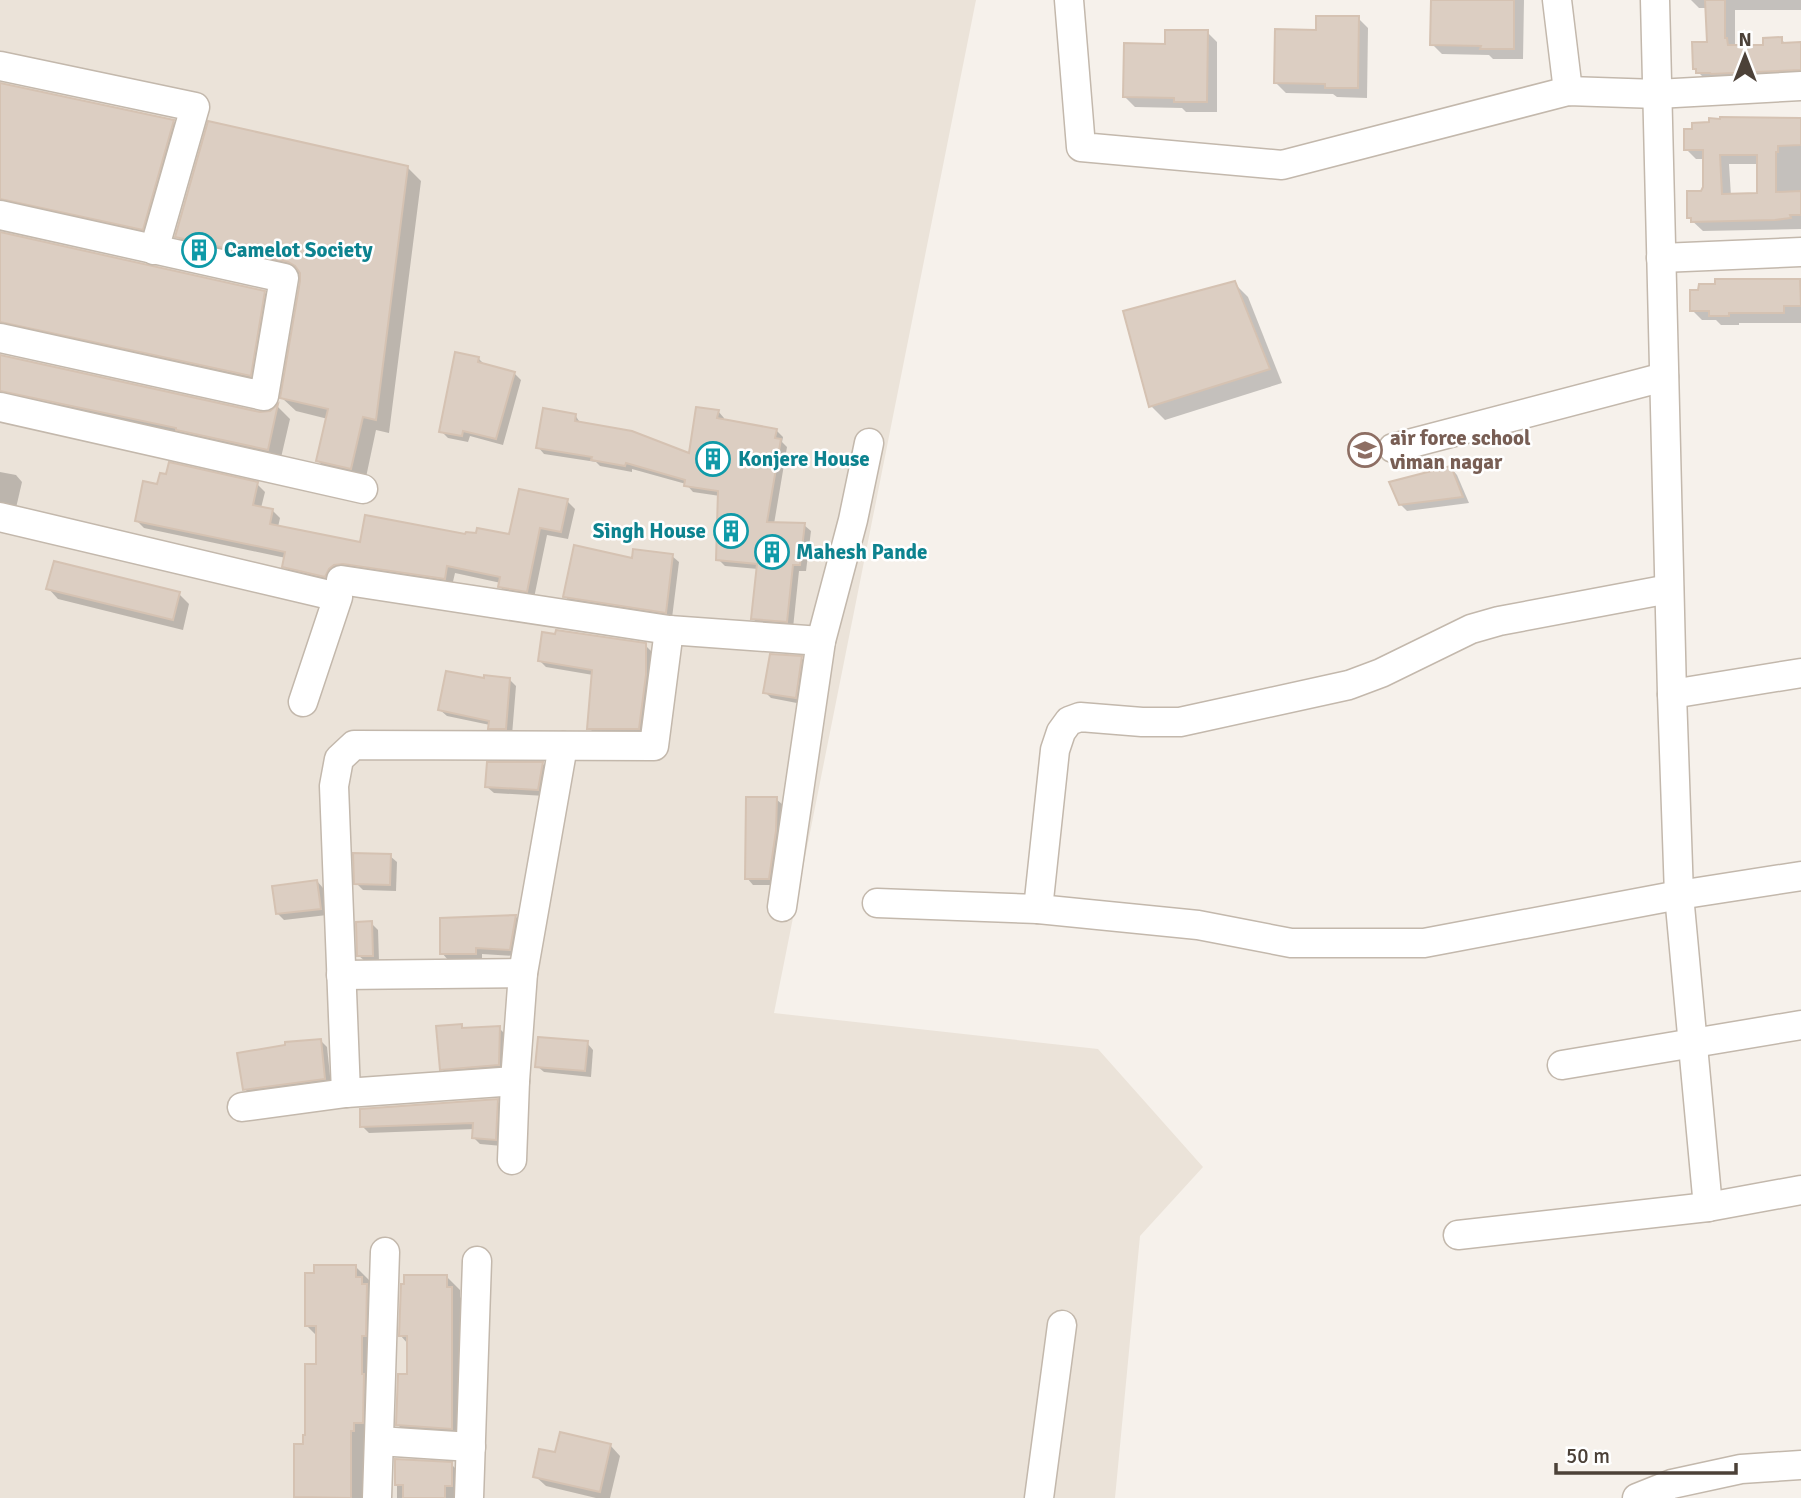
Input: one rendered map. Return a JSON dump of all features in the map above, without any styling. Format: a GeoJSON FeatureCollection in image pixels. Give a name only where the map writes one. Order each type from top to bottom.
{"type":"FeatureCollection","features":[{"type":"Feature","properties":{"kind":"street"},"geometry":{"type":"LineString","coordinates":[[1069,0],[1081,147],[1282,165],[1568,90],[1657,94],[1801,86]]}},
{"type":"Feature","properties":{"kind":"street"},"geometry":{"type":"LineString","coordinates":[[1557,0],[1568,90]]}},
{"type":"Feature","properties":{"kind":"street"},"geometry":{"type":"LineString","coordinates":[[1655,0],[1679,895],[1708,1207]]}},
{"type":"Feature","properties":{"kind":"street"},"geometry":{"type":"LineString","coordinates":[[0,66],[195,107],[154,250]]}},
{"type":"Feature","properties":{"kind":"street"},"geometry":{"type":"LineString","coordinates":[[0,215],[284,278],[264,396],[0,338]]}},
{"type":"Feature","properties":{"kind":"street"},"geometry":{"type":"LineString","coordinates":[[1661,258],[1801,253]]}},
{"type":"Feature","properties":{"kind":"street"},"geometry":{"type":"LineString","coordinates":[[1393,448],[1664,377]]}},
{"type":"Feature","properties":{"kind":"street"},"geometry":{"type":"LineString","coordinates":[[0,407],[363,489]]}},
{"type":"Feature","properties":{"kind":"street"},"geometry":{"type":"LineString","coordinates":[[782,907],[821,641],[853,520],[869,443]]}},
{"type":"Feature","properties":{"kind":"street"},"geometry":{"type":"LineString","coordinates":[[0,517],[338,597],[303,702]]}},
{"type":"Feature","properties":{"kind":"street"},"geometry":{"type":"LineString","coordinates":[[341,580],[669,630],[821,641]]}},
{"type":"Feature","properties":{"kind":"street"},"geometry":{"type":"LineString","coordinates":[[1038,909],[1055,750],[1061,732],[1069,721],[1080,717],[1098,717],[1142,722],[1181,722],[1349,685],[1381,673],[1471,629],[1499,621],[1669,589]]}},
{"type":"Feature","properties":{"kind":"street"},"geometry":{"type":"LineString","coordinates":[[346,1093],[334,786],[339,759],[354,745],[654,746],[669,630]]}},
{"type":"Feature","properties":{"kind":"street"},"geometry":{"type":"LineString","coordinates":[[1672,694],[1801,673]]}},
{"type":"Feature","properties":{"kind":"street"},"geometry":{"type":"LineString","coordinates":[[512,1160],[523,973],[563,746]]}},
{"type":"Feature","properties":{"kind":"street"},"geometry":{"type":"LineString","coordinates":[[877,903],[1038,909],[1198,925],[1291,943],[1424,943],[1679,895],[1801,876]]}},
{"type":"Feature","properties":{"kind":"street"},"geometry":{"type":"LineString","coordinates":[[341,975],[523,973]]}},
{"type":"Feature","properties":{"kind":"street"},"geometry":{"type":"LineString","coordinates":[[1562,1065],[1801,1025]]}},
{"type":"Feature","properties":{"kind":"street"},"geometry":{"type":"LineString","coordinates":[[243,1107],[346,1093],[515,1081]]}},
{"type":"Feature","properties":{"kind":"street"},"geometry":{"type":"LineString","coordinates":[[1458,1235],[1708,1207],[1801,1190]]}},
{"type":"Feature","properties":{"kind":"street"},"geometry":{"type":"LineString","coordinates":[[377,1498],[385,1252]]}},
{"type":"Feature","properties":{"kind":"street"},"geometry":{"type":"LineString","coordinates":[[469,1498],[477,1261]]}},
{"type":"Feature","properties":{"kind":"street"},"geometry":{"type":"LineString","coordinates":[[1039,1498],[1062,1325]]}},
{"type":"Feature","properties":{"kind":"street"},"geometry":{"type":"LineString","coordinates":[[379,1441],[471,1447]]}},
{"type":"Feature","properties":{"kind":"street"},"geometry":{"type":"LineString","coordinates":[[1637,1498],[1672,1484],[1741,1469],[1801,1465]]}},
{"type":"Feature","properties":{"kind":"shaded area"},"geometry":{"type":"Polygon","coordinates":[[[0,0],[976,0],[774,1013],[1098,1049],[1203,1167],[1140,1236],[1115,1498],[0,1498],[0,0]]]}},
{"type":"Feature","properties":{"kind":"building"},"geometry":{"type":"Polygon","coordinates":[[[1431,0],[1514,0],[1514,49],[1430,45],[1431,0]]]}},
{"type":"Feature","properties":{"kind":"building"},"geometry":{"type":"Polygon","coordinates":[[[1705,0],[1725,0],[1725,38],[1728,45],[1763,45],[1763,38],[1782,37],[1782,43],[1801,42],[1801,70],[1696,73],[1696,69],[1693,69],[1692,42],[1707,42],[1705,0]]]}},
{"type":"Feature","properties":{"kind":"building"},"geometry":{"type":"Polygon","coordinates":[[[1316,16],[1359,16],[1358,88],[1274,83],[1275,29],[1316,30],[1316,16]]]}},
{"type":"Feature","properties":{"kind":"building"},"geometry":{"type":"Polygon","coordinates":[[[1165,30],[1208,30],[1207,102],[1123,97],[1124,43],[1165,44],[1165,30]]]}},
{"type":"Feature","properties":{"kind":"building"},"geometry":{"type":"Polygon","coordinates":[[[0,83],[174,120],[143,230],[0,199],[0,83]]]}},
{"type":"Feature","properties":{"kind":"building"},"geometry":{"type":"Polygon","coordinates":[[[1709,118],[1801,118],[1801,145],[1778,146],[1776,192],[1801,191],[1801,215],[1775,220],[1691,222],[1691,218],[1687,218],[1687,191],[1701,191],[1703,187],[1703,150],[1684,150],[1684,129],[1692,129],[1692,123],[1709,122],[1709,118]],[[1720,155],[1722,194],[1757,193],[1757,155],[1720,155]]]}},
{"type":"Feature","properties":{"kind":"building"},"geometry":{"type":"Polygon","coordinates":[[[208,121],[408,166],[376,420],[363,417],[351,469],[316,461],[328,409],[280,398],[300,281],[300,273],[295,266],[288,262],[175,237],[208,121]]]}},
{"type":"Feature","properties":{"kind":"building"},"geometry":{"type":"Polygon","coordinates":[[[0,232],[265,291],[251,376],[0,322],[0,232]]]}},
{"type":"Feature","properties":{"kind":"building"},"geometry":{"type":"Polygon","coordinates":[[[1715,279],[1800,279],[1801,306],[1784,306],[1784,313],[1729,313],[1729,316],[1709,316],[1709,311],[1690,311],[1690,290],[1698,290],[1699,284],[1715,284],[1715,279]]]}},
{"type":"Feature","properties":{"kind":"building"},"geometry":{"type":"Polygon","coordinates":[[[1235,281],[1270,369],[1149,407],[1123,311],[1235,281]]]}},
{"type":"Feature","properties":{"kind":"building"},"geometry":{"type":"Polygon","coordinates":[[[455,352],[479,357],[478,362],[515,372],[496,439],[463,431],[462,436],[439,432],[455,352]]]}},
{"type":"Feature","properties":{"kind":"building"},"geometry":{"type":"Polygon","coordinates":[[[0,355],[260,412],[270,411],[278,404],[268,450],[0,391],[0,355]]]}},
{"type":"Feature","properties":{"kind":"building"},"geometry":{"type":"Polygon","coordinates":[[[696,407],[719,410],[717,418],[777,429],[775,438],[781,439],[767,522],[805,523],[800,565],[793,565],[787,622],[751,619],[757,564],[716,560],[718,491],[684,486],[685,480],[626,463],[625,466],[591,460],[592,457],[536,448],[543,408],[576,414],[575,421],[632,431],[689,453],[696,407]]]}},
{"type":"Feature","properties":{"kind":"building"},"geometry":{"type":"Polygon","coordinates":[[[169,462],[258,482],[253,505],[273,509],[270,524],[360,542],[365,515],[465,534],[476,533],[477,528],[509,534],[519,489],[568,499],[561,532],[540,528],[527,592],[498,587],[500,577],[447,566],[445,579],[343,564],[334,565],[325,577],[282,567],[285,552],[135,521],[143,481],[157,484],[160,473],[166,474],[169,462]]]}},
{"type":"Feature","properties":{"kind":"building"},"geometry":{"type":"Polygon","coordinates":[[[1451,466],[1463,497],[1399,505],[1389,482],[1451,466]]]}},
{"type":"Feature","properties":{"kind":"building"},"geometry":{"type":"Polygon","coordinates":[[[574,545],[632,558],[633,549],[673,554],[666,613],[563,597],[574,545]]]}},
{"type":"Feature","properties":{"kind":"building"},"geometry":{"type":"Polygon","coordinates":[[[54,561],[180,592],[173,620],[46,589],[54,561]]]}},
{"type":"Feature","properties":{"kind":"building"},"geometry":{"type":"Polygon","coordinates":[[[556,630],[646,643],[646,675],[639,729],[587,729],[592,670],[538,661],[542,632],[555,634],[556,630]]]}},
{"type":"Feature","properties":{"kind":"building"},"geometry":{"type":"Polygon","coordinates":[[[770,654],[802,656],[796,698],[763,693],[770,654]]]}},
{"type":"Feature","properties":{"kind":"building"},"geometry":{"type":"Polygon","coordinates":[[[446,671],[484,678],[484,675],[510,678],[506,729],[488,729],[489,721],[438,710],[446,671]]]}},
{"type":"Feature","properties":{"kind":"building"},"geometry":{"type":"Polygon","coordinates":[[[487,762],[543,762],[538,790],[485,787],[487,762]]]}},
{"type":"Feature","properties":{"kind":"building"},"geometry":{"type":"Polygon","coordinates":[[[746,797],[777,797],[776,831],[769,879],[745,879],[746,797]]]}},
{"type":"Feature","properties":{"kind":"building"},"geometry":{"type":"Polygon","coordinates":[[[353,853],[391,854],[390,885],[354,884],[353,853]]]}},
{"type":"Feature","properties":{"kind":"building"},"geometry":{"type":"Polygon","coordinates":[[[317,880],[321,909],[276,914],[272,886],[317,880]]]}},
{"type":"Feature","properties":{"kind":"building"},"geometry":{"type":"Polygon","coordinates":[[[516,915],[510,950],[476,948],[476,954],[440,954],[440,918],[516,915]]]}},
{"type":"Feature","properties":{"kind":"building"},"geometry":{"type":"Polygon","coordinates":[[[372,921],[373,956],[357,956],[356,922],[372,921]]]}},
{"type":"Feature","properties":{"kind":"building"},"geometry":{"type":"Polygon","coordinates":[[[462,1024],[462,1028],[500,1026],[499,1065],[440,1070],[436,1026],[462,1024]]]}},
{"type":"Feature","properties":{"kind":"building"},"geometry":{"type":"Polygon","coordinates":[[[538,1037],[588,1041],[585,1071],[535,1067],[538,1037]]]}},
{"type":"Feature","properties":{"kind":"building"},"geometry":{"type":"Polygon","coordinates":[[[321,1039],[325,1079],[243,1090],[237,1053],[285,1045],[285,1042],[321,1039]]]}},
{"type":"Feature","properties":{"kind":"building"},"geometry":{"type":"Polygon","coordinates":[[[498,1099],[496,1140],[472,1138],[473,1123],[360,1127],[360,1109],[498,1099]]]}},
{"type":"Feature","properties":{"kind":"building"},"geometry":{"type":"Polygon","coordinates":[[[314,1265],[356,1265],[356,1277],[362,1277],[362,1284],[367,1284],[366,1336],[362,1336],[363,1423],[354,1423],[354,1431],[351,1431],[351,1498],[294,1497],[294,1444],[303,1444],[305,1435],[305,1364],[316,1364],[316,1326],[305,1326],[305,1273],[314,1273],[314,1265]]]}},
{"type":"Feature","properties":{"kind":"building"},"geometry":{"type":"Polygon","coordinates":[[[404,1275],[447,1275],[447,1287],[452,1287],[452,1429],[396,1425],[398,1374],[407,1374],[407,1336],[399,1336],[401,1284],[404,1284],[404,1275]]]}},
{"type":"Feature","properties":{"kind":"building"},"geometry":{"type":"Polygon","coordinates":[[[560,1432],[611,1444],[600,1492],[533,1477],[539,1449],[555,1452],[560,1432]]]}},
{"type":"Feature","properties":{"kind":"building"},"geometry":{"type":"Polygon","coordinates":[[[395,1459],[452,1462],[452,1486],[445,1486],[445,1498],[403,1498],[403,1485],[395,1485],[395,1459]]]}},
{"type":"Feature","properties":{"kind":"place","name":"Camelot Society"},"geometry":{"type":"Point","coordinates":[199,250]}},
{"type":"Feature","properties":{"kind":"place","name":"air force school viman nagar"},"geometry":{"type":"Point","coordinates":[1365,450]}},
{"type":"Feature","properties":{"kind":"place","name":"Konjere House"},"geometry":{"type":"Point","coordinates":[713,459]}},
{"type":"Feature","properties":{"kind":"place","name":"Singh House"},"geometry":{"type":"Point","coordinates":[731,531]}},
{"type":"Feature","properties":{"kind":"place","name":"Mahesh Pande"},"geometry":{"type":"Point","coordinates":[772,552]}}]}
